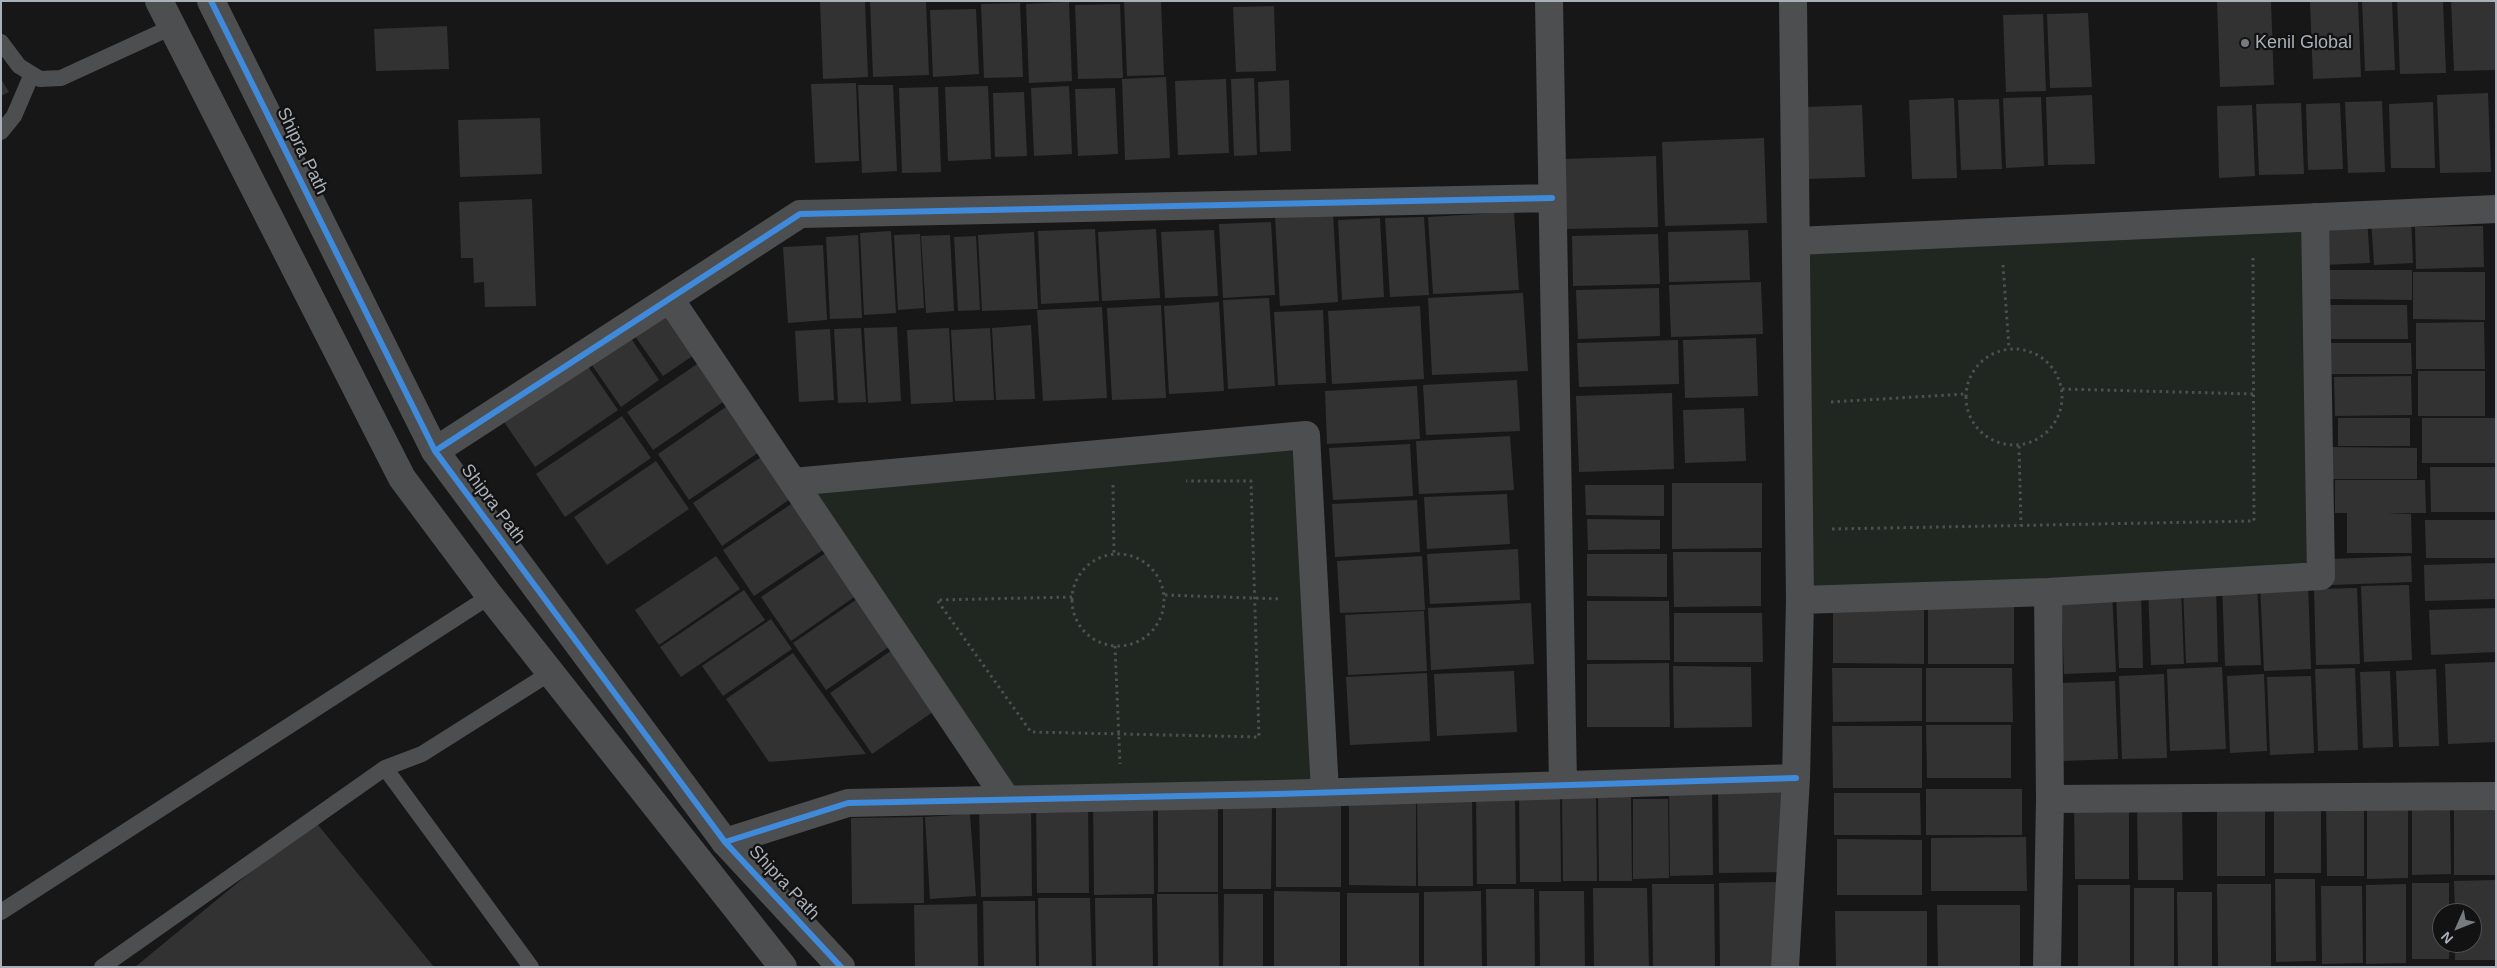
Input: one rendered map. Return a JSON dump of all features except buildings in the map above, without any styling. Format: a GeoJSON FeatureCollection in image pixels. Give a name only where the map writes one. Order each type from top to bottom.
{"type":"FeatureCollection","features":[{"type":"Feature","properties":{"kind":"street"},"geometry":{"type":"LineString","coordinates":[[159,1],[402,478],[490,596],[783,967]]}},
{"type":"Feature","properties":{"kind":"street","name":"Shipra Path"},"geometry":{"type":"LineString","coordinates":[[211,1],[434,451],[726,842],[841,967]]}},
{"type":"Feature","properties":{"kind":"street"},"geometry":{"type":"LineString","coordinates":[[1549,1],[1563,785]]}},
{"type":"Feature","properties":{"kind":"street"},"geometry":{"type":"LineString","coordinates":[[1786,967],[1796,778],[1800,600],[1793,1]]}},
{"type":"Feature","properties":{"kind":"street"},"geometry":{"type":"LineString","coordinates":[[434,451],[800,214],[1552,198]]}},
{"type":"Feature","properties":{"kind":"street"},"geometry":{"type":"LineString","coordinates":[[1796,241],[2496,208]]}},
{"type":"Feature","properties":{"kind":"street"},"geometry":{"type":"LineString","coordinates":[[1800,600],[2048,592],[2322,576],[2315,217]]}},
{"type":"Feature","properties":{"kind":"street"},"geometry":{"type":"LineString","coordinates":[[670,299],[1007,800]]}},
{"type":"Feature","properties":{"kind":"street"},"geometry":{"type":"LineString","coordinates":[[793,482],[1306,435],[1325,792]]}},
{"type":"Feature","properties":{"kind":"street"},"geometry":{"type":"LineString","coordinates":[[2047,967],[2050,799],[2048,592]]}},
{"type":"Feature","properties":{"kind":"street"},"geometry":{"type":"LineString","coordinates":[[726,842],[848,803],[1122,798],[1796,778]]}},
{"type":"Feature","properties":{"kind":"street"},"geometry":{"type":"LineString","coordinates":[[2050,799],[2496,796]]}},
{"type":"Feature","properties":{"kind":"lane"},"geometry":{"type":"LineString","coordinates":[[1,42],[19,66],[40,79],[61,78],[172,27]]}},
{"type":"Feature","properties":{"kind":"lane"},"geometry":{"type":"LineString","coordinates":[[1,132],[14,116],[32,74]]}},
{"type":"Feature","properties":{"kind":"lane"},"geometry":{"type":"LineString","coordinates":[[1,912],[490,596]]}},
{"type":"Feature","properties":{"kind":"lane"},"geometry":{"type":"LineString","coordinates":[[102,967],[385,768],[422,754],[550,672]]}},
{"type":"Feature","properties":{"kind":"lane"},"geometry":{"type":"LineString","coordinates":[[385,768],[531,967]]}},
{"type":"Feature","properties":{"kind":"path"},"geometry":{"type":"LineString","coordinates":[[1799,530],[2254,522],[2255,254],[2245,254]]}},
{"type":"Feature","properties":{"kind":"path"},"geometry":{"type":"LineString","coordinates":[[2003,264],[2010,348]]}},
{"type":"Feature","properties":{"kind":"path"},"geometry":{"type":"LineString","coordinates":[[2010,348],[2024,349],[2037,354],[2049,363],[2058,375],[2062,389],[2062,405],[2058,420],[2048,432],[2034,441],[2019,446],[2002,445],[1987,438],[1975,426],[1967,411],[1965,394],[1968,380],[1974,368],[1984,358],[2010,348]]}},
{"type":"Feature","properties":{"kind":"path"},"geometry":{"type":"LineString","coordinates":[[2062,389],[2254,394]]}},
{"type":"Feature","properties":{"kind":"path"},"geometry":{"type":"LineString","coordinates":[[1798,404],[1965,394]]}},
{"type":"Feature","properties":{"kind":"path"},"geometry":{"type":"LineString","coordinates":[[2019,446],[2021,526]]}},
{"type":"Feature","properties":{"kind":"path"},"geometry":{"type":"LineString","coordinates":[[1072,597],[937,600],[1031,732],[1259,737],[1251,481],[1182,482]]}},
{"type":"Feature","properties":{"kind":"path"},"geometry":{"type":"LineString","coordinates":[[1113,482],[1114,554]]}},
{"type":"Feature","properties":{"kind":"path"},"geometry":{"type":"LineString","coordinates":[[1114,554],[1128,554],[1142,560],[1152,569],[1160,581],[1165,595],[1160,621],[1142,641],[1129,646],[1101,643],[1088,636],[1079,625],[1073,612],[1072,597],[1074,584],[1090,563],[1101,557],[1114,554]]}},
{"type":"Feature","properties":{"kind":"path"},"geometry":{"type":"LineString","coordinates":[[1165,595],[1315,600]]}},
{"type":"Feature","properties":{"kind":"path"},"geometry":{"type":"LineString","coordinates":[[1115,646],[1122,798]]}},
{"type":"Feature","properties":{"kind":"shaded area"},"geometry":{"type":"Polygon","coordinates":[[[2315,217],[2321,576],[1800,600],[1796,241],[2315,217]]]}},
{"type":"Feature","properties":{"kind":"shaded area"},"geometry":{"type":"Polygon","coordinates":[[[1306,435],[1325,792],[1007,800],[793,482],[1306,435]]]}},
{"type":"Feature","properties":{"kind":"cycle path"},"geometry":{"type":"LineString","coordinates":[[211,1],[435,451],[725,842],[841,967]]}},
{"type":"Feature","properties":{"kind":"cycle path"},"geometry":{"type":"LineString","coordinates":[[435,451],[800,214],[1552,198]]}},
{"type":"Feature","properties":{"kind":"cycle path"},"geometry":{"type":"LineString","coordinates":[[725,842],[848,803],[1278,794],[1796,778]]}},
{"type":"Feature","properties":{"kind":"place","name":"Kenil Global"},"geometry":{"type":"Point","coordinates":[2245,43]}}]}
